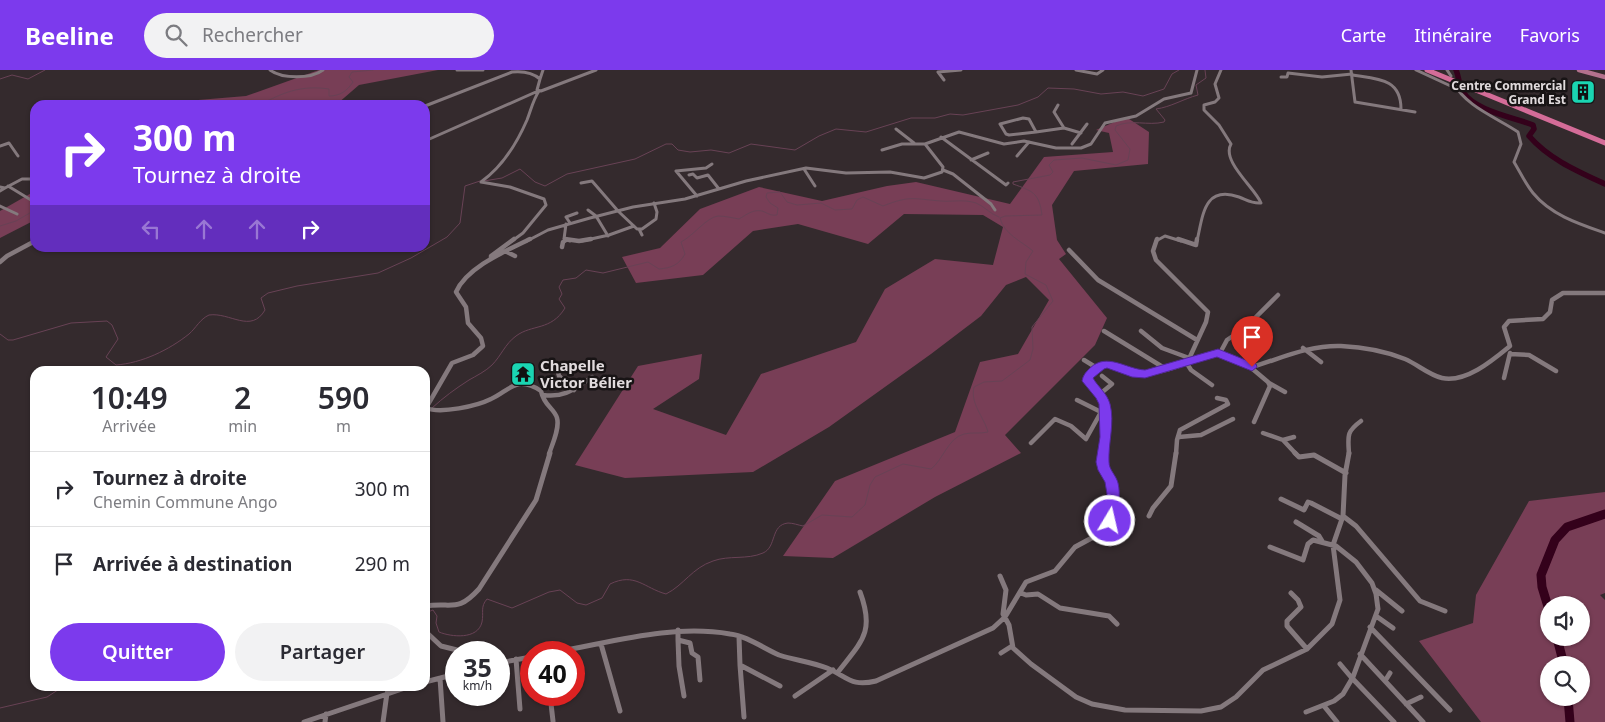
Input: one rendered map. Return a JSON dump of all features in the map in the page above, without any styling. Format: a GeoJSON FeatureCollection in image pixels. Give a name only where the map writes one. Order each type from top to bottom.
{"type":"FeatureCollection","features":[{"type":"Feature","properties":{"kind":"highway"},"geometry":{"type":"LineString","coordinates":[[1426,70],[1448,77]]}},
{"type":"Feature","properties":{"kind":"highway"},"geometry":{"type":"LineString","coordinates":[[1432,70],[1554,123],[1605,142]]}},
{"type":"Feature","properties":{"kind":"highway"},"geometry":{"type":"LineString","coordinates":[[1469,86],[1605,142]]}},
{"type":"Feature","properties":{"kind":"highway"},"geometry":{"type":"LineString","coordinates":[[1554,123],[1605,149]]}},
{"type":"Feature","properties":{"kind":"main road"},"geometry":{"type":"LineString","coordinates":[[1579,70],[1605,77]]}},
{"type":"Feature","properties":{"kind":"street"},"geometry":{"type":"LineString","coordinates":[[270,70],[278,76],[316,75],[323,70]]}},
{"type":"Feature","properties":{"kind":"street"},"geometry":{"type":"LineString","coordinates":[[457,70],[483,70]]}},
{"type":"Feature","properties":{"kind":"street"},"geometry":{"type":"LineString","coordinates":[[491,259],[491,256],[523,232],[547,203],[544,199],[510,186],[482,181],[496,171],[518,137],[538,91],[543,70]]}},
{"type":"Feature","properties":{"kind":"street"},"geometry":{"type":"LineString","coordinates":[[430,138],[538,91],[596,70]]}},
{"type":"Feature","properties":{"kind":"street"},"geometry":{"type":"LineString","coordinates":[[944,80],[938,72],[961,70]]}},
{"type":"Feature","properties":{"kind":"street"},"geometry":{"type":"LineString","coordinates":[[1076,70],[1097,74],[1103,70]]}},
{"type":"Feature","properties":{"kind":"street"},"geometry":{"type":"LineString","coordinates":[[882,150],[902,144],[925,144],[960,132],[1004,144],[1023,141],[1069,149],[1086,147],[1093,142],[1105,123],[1136,116],[1148,107],[1171,97],[1189,95],[1196,83],[1195,75],[1197,70]]}},
{"type":"Feature","properties":{"kind":"street"},"geometry":{"type":"LineString","coordinates":[[1212,385],[1191,370],[1188,360],[1206,322],[1208,312],[1200,302],[1161,266],[1153,255],[1152,246],[1157,238],[1166,236],[1196,245],[1200,222],[1210,198],[1216,194],[1230,194],[1253,204],[1260,203],[1248,183],[1238,173],[1236,164],[1229,153],[1230,140],[1204,110],[1204,105],[1215,102],[1219,98],[1214,84],[1221,70]]}},
{"type":"Feature","properties":{"kind":"street"},"geometry":{"type":"LineString","coordinates":[[1416,70],[1455,88],[1465,99],[1518,132],[1522,140],[1521,150],[1514,162],[1533,193],[1540,200],[1570,220],[1605,232]]}},
{"type":"Feature","properties":{"kind":"street"},"geometry":{"type":"LineString","coordinates":[[1447,70],[1448,77]]}},
{"type":"Feature","properties":{"kind":"street"},"geometry":{"type":"LineString","coordinates":[[430,104],[512,72],[527,72],[540,79]]}},
{"type":"Feature","properties":{"kind":"street"},"geometry":{"type":"LineString","coordinates":[[1281,77],[1287,77],[1288,73],[1322,77],[1351,73],[1376,79],[1394,85],[1400,92],[1402,100],[1401,109]]}},
{"type":"Feature","properties":{"kind":"street"},"geometry":{"type":"LineString","coordinates":[[1351,73],[1355,102],[1415,112]]}},
{"type":"Feature","properties":{"kind":"street"},"geometry":{"type":"LineString","coordinates":[[1453,82],[1455,88]]}},
{"type":"Feature","properties":{"kind":"street"},"geometry":{"type":"LineString","coordinates":[[1055,113],[1058,105]]}},
{"type":"Feature","properties":{"kind":"street"},"geometry":{"type":"LineString","coordinates":[[1048,113],[1055,113]]}},
{"type":"Feature","properties":{"kind":"street"},"geometry":{"type":"LineString","coordinates":[[1055,113],[1064,128]]}},
{"type":"Feature","properties":{"kind":"street"},"geometry":{"type":"LineString","coordinates":[[1036,133],[1029,120],[1023,118],[1000,123],[1007,136],[1036,133],[1064,128],[1081,133]]}},
{"type":"Feature","properties":{"kind":"street"},"geometry":{"type":"LineString","coordinates":[[1072,144],[1086,124]]}},
{"type":"Feature","properties":{"kind":"street"},"geometry":{"type":"LineString","coordinates":[[896,129],[914,143]]}},
{"type":"Feature","properties":{"kind":"street"},"geometry":{"type":"LineString","coordinates":[[973,135],[978,131]]}},
{"type":"Feature","properties":{"kind":"street"},"geometry":{"type":"LineString","coordinates":[[1018,135],[1023,141]]}},
{"type":"Feature","properties":{"kind":"street"},"geometry":{"type":"LineString","coordinates":[[941,137],[1006,186],[1008,183]]}},
{"type":"Feature","properties":{"kind":"street"},"geometry":{"type":"LineString","coordinates":[[0,146],[9,142],[18,156]]}},
{"type":"Feature","properties":{"kind":"street"},"geometry":{"type":"LineString","coordinates":[[1017,156],[1030,142]]}},
{"type":"Feature","properties":{"kind":"street"},"geometry":{"type":"LineString","coordinates":[[925,144],[940,161],[943,170],[953,174],[992,204],[995,210]]}},
{"type":"Feature","properties":{"kind":"street"},"geometry":{"type":"LineString","coordinates":[[1045,152],[1051,147]]}},
{"type":"Feature","properties":{"kind":"street"},"geometry":{"type":"LineString","coordinates":[[971,160],[988,153]]}},
{"type":"Feature","properties":{"kind":"street"},"geometry":{"type":"LineString","coordinates":[[697,196],[676,171],[706,168],[712,164]]}},
{"type":"Feature","properties":{"kind":"street"},"geometry":{"type":"LineString","coordinates":[[430,400],[441,382],[447,367],[456,361],[473,355],[483,346],[481,338],[468,323],[466,307],[456,292],[457,289],[465,278],[491,259],[508,252],[534,237],[596,216],[685,199],[746,181],[804,169],[846,173],[890,172],[924,178],[940,174],[943,170]]}},
{"type":"Feature","properties":{"kind":"street"},"geometry":{"type":"LineString","coordinates":[[804,169],[814,186]]}},
{"type":"Feature","properties":{"kind":"street"},"geometry":{"type":"LineString","coordinates":[[689,175],[693,174],[697,178],[708,175],[719,189]]}},
{"type":"Feature","properties":{"kind":"street"},"geometry":{"type":"LineString","coordinates":[[2,189],[22,180],[30,179]]}},
{"type":"Feature","properties":{"kind":"street"},"geometry":{"type":"LineString","coordinates":[[581,183],[592,181],[618,211],[639,229],[642,235]]}},
{"type":"Feature","properties":{"kind":"street"},"geometry":{"type":"LineString","coordinates":[[2,189],[30,200]]}},
{"type":"Feature","properties":{"kind":"street"},"geometry":{"type":"LineString","coordinates":[[680,194],[685,199]]}},
{"type":"Feature","properties":{"kind":"street"},"geometry":{"type":"LineString","coordinates":[[639,229],[656,219],[657,212],[654,204]]}},
{"type":"Feature","properties":{"kind":"street"},"geometry":{"type":"LineString","coordinates":[[0,206],[17,214]]}},
{"type":"Feature","properties":{"kind":"street"},"geometry":{"type":"LineString","coordinates":[[588,210],[596,216],[608,236]]}},
{"type":"Feature","properties":{"kind":"street"},"geometry":{"type":"LineString","coordinates":[[566,240],[564,238],[568,224],[566,217],[577,213]]}},
{"type":"Feature","properties":{"kind":"street"},"geometry":{"type":"LineString","coordinates":[[562,247],[563,242],[566,240],[608,236],[634,226]]}},
{"type":"Feature","properties":{"kind":"street"},"geometry":{"type":"LineString","coordinates":[[534,237],[537,243]]}},
{"type":"Feature","properties":{"kind":"street"},"geometry":{"type":"LineString","coordinates":[[0,262],[30,244]]}},
{"type":"Feature","properties":{"kind":"street"},"geometry":{"type":"LineString","coordinates":[[1069,250],[1098,280],[1197,340]]}},
{"type":"Feature","properties":{"kind":"street"},"geometry":{"type":"LineString","coordinates":[[508,252],[515,256]]}},
{"type":"Feature","properties":{"kind":"street"},"geometry":{"type":"LineString","coordinates":[[1504,378],[1510,354],[1510,342],[1504,325],[1509,321],[1543,320],[1550,312],[1552,300],[1557,295],[1573,292],[1593,295],[1605,293]]}},
{"type":"Feature","properties":{"kind":"street"},"geometry":{"type":"LineString","coordinates":[[1220,353],[1227,340],[1246,327],[1278,295]]}},
{"type":"Feature","properties":{"kind":"street"},"geometry":{"type":"LineString","coordinates":[[1104,331],[1166,369]]}},
{"type":"Feature","properties":{"kind":"street"},"geometry":{"type":"LineString","coordinates":[[1141,331],[1162,348],[1188,360]]}},
{"type":"Feature","properties":{"kind":"street"},"geometry":{"type":"LineString","coordinates":[[1249,366],[1268,362],[1303,348],[1343,346],[1387,353],[1434,374],[1448,378],[1456,377],[1487,364],[1509,347]]}},
{"type":"Feature","properties":{"kind":"street"},"geometry":{"type":"LineString","coordinates":[[1303,348],[1320,362]]}},
{"type":"Feature","properties":{"kind":"street"},"geometry":{"type":"LineString","coordinates":[[585,647],[678,630],[706,630],[739,637],[780,655],[835,671],[858,684],[876,681],[985,633],[1005,617],[1028,580],[1055,571],[1075,547],[1101,533],[1108,525],[1114,494],[1111,481],[1104,470],[1102,462],[1106,437],[1103,413],[1104,404],[1100,394],[1088,381],[1088,378],[1097,368],[1108,364],[1132,373],[1141,374],[1166,369],[1188,360],[1220,353],[1249,366],[1268,382],[1285,392]]}},
{"type":"Feature","properties":{"kind":"street"},"geometry":{"type":"LineString","coordinates":[[1510,354],[1529,355],[1556,371]]}},
{"type":"Feature","properties":{"kind":"street"},"geometry":{"type":"LineString","coordinates":[[1084,360],[1097,368]]}},
{"type":"Feature","properties":{"kind":"street"},"geometry":{"type":"LineString","coordinates":[[556,365],[559,376],[574,390]]}},
{"type":"Feature","properties":{"kind":"street"},"geometry":{"type":"LineString","coordinates":[[1100,394],[1112,384],[1102,376]]}},
{"type":"Feature","properties":{"kind":"street"},"geometry":{"type":"LineString","coordinates":[[542,395],[556,397],[574,390],[592,377]]}},
{"type":"Feature","properties":{"kind":"street"},"geometry":{"type":"LineString","coordinates":[[1254,422],[1270,389],[1268,382]]}},
{"type":"Feature","properties":{"kind":"street"},"geometry":{"type":"LineString","coordinates":[[430,410],[476,405],[490,400],[519,384],[530,384],[541,391],[543,401],[557,417],[558,422],[536,500],[488,575],[470,598],[455,607],[430,605]]}},
{"type":"Feature","properties":{"kind":"street"},"geometry":{"type":"LineString","coordinates":[[1149,516],[1153,508],[1171,486],[1176,465],[1177,440],[1180,437],[1182,428],[1228,404],[1226,400],[1217,398]]}},
{"type":"Feature","properties":{"kind":"street"},"geometry":{"type":"LineString","coordinates":[[1077,400],[1103,413]]}},
{"type":"Feature","properties":{"kind":"street"},"geometry":{"type":"LineString","coordinates":[[1055,419],[1071,426],[1086,439],[1103,413]]}},
{"type":"Feature","properties":{"kind":"street"},"geometry":{"type":"LineString","coordinates":[[1031,443],[1058,414]]}},
{"type":"Feature","properties":{"kind":"street"},"geometry":{"type":"LineString","coordinates":[[1180,437],[1201,435],[1233,418]]}},
{"type":"Feature","properties":{"kind":"street"},"geometry":{"type":"LineString","coordinates":[[1000,576],[1006,590],[1003,614],[1010,625],[1012,646],[1026,660],[1076,697],[1100,706],[1125,710],[1201,711],[1221,707],[1236,697],[1263,670],[1307,649],[1332,624],[1340,600],[1340,581],[1333,545],[1342,517],[1349,458],[1349,432],[1361,422]]}},
{"type":"Feature","properties":{"kind":"street"},"geometry":{"type":"LineString","coordinates":[[1263,433],[1283,440],[1299,456],[1314,455],[1346,473]]}},
{"type":"Feature","properties":{"kind":"street"},"geometry":{"type":"LineString","coordinates":[[1283,440],[1294,437]]}},
{"type":"Feature","properties":{"kind":"street"},"geometry":{"type":"LineString","coordinates":[[1281,499],[1302,510],[1305,510],[1308,502],[1312,502],[1326,512],[1342,517],[1356,526],[1420,601],[1445,612]]}},
{"type":"Feature","properties":{"kind":"street"},"geometry":{"type":"LineString","coordinates":[[1296,522],[1319,536],[1322,540],[1344,550],[1375,590],[1402,611]]}},
{"type":"Feature","properties":{"kind":"street"},"geometry":{"type":"LineString","coordinates":[[1270,547],[1303,560],[1310,542],[1322,540]]}},
{"type":"Feature","properties":{"kind":"street"},"geometry":{"type":"LineString","coordinates":[[1306,712],[1338,699],[1342,694],[1351,677],[1379,607],[1375,590]]}},
{"type":"Feature","properties":{"kind":"street"},"geometry":{"type":"LineString","coordinates":[[795,696],[835,671],[868,629],[868,611],[860,592]]}},
{"type":"Feature","properties":{"kind":"street"},"geometry":{"type":"LineString","coordinates":[[1021,593],[1026,595],[1038,594],[1063,609],[1110,614],[1117,624]]}},
{"type":"Feature","properties":{"kind":"street"},"geometry":{"type":"LineString","coordinates":[[1291,593],[1298,600],[1301,607],[1287,623],[1307,649]]}},
{"type":"Feature","properties":{"kind":"street"},"geometry":{"type":"LineString","coordinates":[[1376,616],[1393,628]]}},
{"type":"Feature","properties":{"kind":"street"},"geometry":{"type":"LineString","coordinates":[[1370,627],[1450,710]]}},
{"type":"Feature","properties":{"kind":"street"},"geometry":{"type":"LineString","coordinates":[[678,630],[679,666],[684,696]]}},
{"type":"Feature","properties":{"kind":"street"},"geometry":{"type":"LineString","coordinates":[[430,636],[441,646],[445,647]]}},
{"type":"Feature","properties":{"kind":"street"},"geometry":{"type":"LineString","coordinates":[[739,637],[744,717]]}},
{"type":"Feature","properties":{"kind":"street"},"geometry":{"type":"LineString","coordinates":[[678,640],[690,643],[692,651],[698,657],[700,680]]}},
{"type":"Feature","properties":{"kind":"street"},"geometry":{"type":"LineString","coordinates":[[601,644],[620,711]]}},
{"type":"Feature","properties":{"kind":"street"},"geometry":{"type":"LineString","coordinates":[[1000,653],[1012,646]]}},
{"type":"Feature","properties":{"kind":"street"},"geometry":{"type":"LineString","coordinates":[[1360,654],[1423,722]]}},
{"type":"Feature","properties":{"kind":"street"},"geometry":{"type":"LineString","coordinates":[[510,660],[520,658]]}},
{"type":"Feature","properties":{"kind":"street"},"geometry":{"type":"LineString","coordinates":[[516,659],[520,709]]}},
{"type":"Feature","properties":{"kind":"street"},"geometry":{"type":"LineString","coordinates":[[1340,664],[1394,722]]}},
{"type":"Feature","properties":{"kind":"street"},"geometry":{"type":"LineString","coordinates":[[740,665],[780,686]]}},
{"type":"Feature","properties":{"kind":"street"},"geometry":{"type":"LineString","coordinates":[[1385,681],[1390,673]]}},
{"type":"Feature","properties":{"kind":"street"},"geometry":{"type":"LineString","coordinates":[[430,681],[445,677]]}},
{"type":"Feature","properties":{"kind":"street"},"geometry":{"type":"LineString","coordinates":[[440,678],[443,722]]}},
{"type":"Feature","properties":{"kind":"street"},"geometry":{"type":"LineString","coordinates":[[304,722],[394,691]]}},
{"type":"Feature","properties":{"kind":"street"},"geometry":{"type":"LineString","coordinates":[[383,722],[387,693]]}},
{"type":"Feature","properties":{"kind":"street"},"geometry":{"type":"LineString","coordinates":[[1406,704],[1421,697]]}},
{"type":"Feature","properties":{"kind":"street"},"geometry":{"type":"LineString","coordinates":[[551,706],[553,721]]}},
{"type":"Feature","properties":{"kind":"street"},"geometry":{"type":"LineString","coordinates":[[1324,706],[1337,722]]}},
{"type":"Feature","properties":{"kind":"street"},"geometry":{"type":"LineString","coordinates":[[325,722],[326,714]]}},
{"type":"Feature","properties":{"kind":"shaded area"},"geometry":{"type":"Polygon","coordinates":[[[319,70],[438,70],[359,85],[342,100],[198,100],[246,96],[319,70]]]}},
{"type":"Feature","properties":{"kind":"shaded area"},"geometry":{"type":"Polygon","coordinates":[[[1126,117],[1149,132],[1148,164],[1074,171],[1052,205],[1057,240],[1066,254],[1059,259],[1107,318],[1095,345],[1005,435],[1021,453],[935,497],[833,558],[783,556],[835,481],[955,432],[980,362],[1018,354],[1049,300],[1026,277],[1006,285],[981,316],[829,427],[753,472],[625,478],[575,465],[638,366],[702,354],[699,379],[653,409],[726,435],[761,374],[856,342],[885,289],[935,259],[993,265],[1003,227],[983,215],[904,214],[868,244],[798,224],[753,231],[703,275],[636,283],[622,257],[660,248],[700,209],[759,187],[822,201],[887,186],[916,182],[1010,204],[1044,157],[1113,152],[1109,133],[1096,130],[1126,117]]]}},
{"type":"Feature","properties":{"kind":"shaded area"},"geometry":{"type":"Polygon","coordinates":[[[30,194],[30,223],[0,238],[0,211],[30,194]]]}},
{"type":"Feature","properties":{"kind":"shaded area"},"geometry":{"type":"Polygon","coordinates":[[[1605,492],[1605,593],[1600,595],[1605,600],[1605,722],[1481,722],[1419,641],[1473,623],[1476,595],[1529,501],[1605,492]]]}},
{"type":"Feature","properties":{"kind":"waterway"},"geometry":{"type":"LineString","coordinates":[[0,79],[12,75],[28,79],[45,70]]}},
{"type":"Feature","properties":{"kind":"waterway"},"geometry":{"type":"LineString","coordinates":[[269,100],[285,93],[310,88],[329,89],[329,96],[337,95],[346,90],[353,82],[349,77],[352,72],[373,70]]}},
{"type":"Feature","properties":{"kind":"waterway"},"geometry":{"type":"LineString","coordinates":[[484,181],[502,178],[520,169],[535,182],[545,186],[567,174],[635,159],[666,144],[672,144],[678,150],[690,152],[711,150],[729,153],[751,144],[795,150],[819,136],[836,129],[866,132],[911,118],[935,118],[950,114],[963,115],[1018,105],[1038,97],[1048,88],[1074,89],[1101,94],[1123,92],[1143,96],[1164,89],[1172,74],[1179,70]]}},
{"type":"Feature","properties":{"kind":"waterway"},"geometry":{"type":"LineString","coordinates":[[430,611],[433,610],[437,616],[436,623],[439,632],[464,636],[475,632],[479,628],[482,622],[483,607],[487,599],[512,608],[549,592],[560,590],[577,603],[586,605],[602,598],[610,584],[626,580],[639,582],[666,594],[699,568],[713,561],[763,553],[770,546],[778,528],[782,525],[790,523],[803,526],[822,515],[852,517],[865,505],[870,485],[875,477],[903,464],[931,469],[958,436],[967,433],[988,432],[974,399],[974,387],[984,382],[1002,381],[1030,360],[1033,349],[1032,327],[1053,301],[1046,285],[1025,274],[1026,262],[1033,251],[1009,233],[1002,224],[1000,218],[1005,216],[1042,215],[1037,197],[1030,191],[1013,184],[1013,182],[1050,175],[1053,172],[1049,165],[1054,160],[1082,158],[1116,165],[1128,160],[1130,149],[1115,130],[1116,126],[1128,123],[1164,122],[1165,120],[1156,109],[1167,107],[1198,95],[1196,85],[1206,78],[1205,70]]}},
{"type":"Feature","properties":{"kind":"waterway"},"geometry":{"type":"LineString","coordinates":[[1456,70],[1462,90],[1469,99],[1485,109],[1533,125],[1534,129],[1529,136],[1545,151],[1564,164],[1605,184]]}},
{"type":"Feature","properties":{"kind":"waterway"},"geometry":{"type":"LineString","coordinates":[[430,247],[447,237],[460,223],[465,186],[480,181]]}},
{"type":"Feature","properties":{"kind":"waterway"},"geometry":{"type":"LineString","coordinates":[[432,408],[454,390],[490,367],[516,336],[522,332],[548,324],[560,315],[565,308],[559,299],[562,294],[559,287],[563,280],[576,278],[586,270],[603,273],[648,262],[659,269],[671,267],[680,261],[685,254],[681,242],[714,217],[721,216],[739,219],[756,211],[777,215],[778,208],[770,203],[766,197],[767,193],[780,192],[787,202],[797,205],[821,203],[835,210],[852,209],[857,200],[863,197],[883,206],[900,200],[912,199],[967,201],[979,204],[999,217]]}},
{"type":"Feature","properties":{"kind":"waterway"},"geometry":{"type":"LineString","coordinates":[[0,226],[16,221],[30,213]]}},
{"type":"Feature","properties":{"kind":"waterway"},"geometry":{"type":"LineString","coordinates":[[0,334],[8,340],[13,340],[71,323],[107,321],[112,325],[118,339],[106,357],[116,365],[126,364],[145,359],[181,340],[209,315],[225,316],[247,321],[253,320],[259,317],[265,310],[261,298],[268,293],[297,286],[378,273],[421,252]]}},
{"type":"Feature","properties":{"kind":"waterway"},"geometry":{"type":"LineString","coordinates":[[1545,596],[1541,575],[1555,540],[1567,527],[1605,514]]}},
{"type":"Feature","properties":{"kind":"waterway"},"geometry":{"type":"LineString","coordinates":[[1559,646],[1562,656]]}},
{"type":"Feature","properties":{"kind":"waterway"},"geometry":{"type":"LineString","coordinates":[[0,708],[47,697],[56,691]]}},
{"type":"Feature","properties":{"kind":"waterway"},"geometry":{"type":"LineString","coordinates":[[1569,706],[1570,722]]}},
{"type":"Feature","properties":{"kind":"place","name":"Centre Commercial Grand Est"},"geometry":{"type":"Point","coordinates":[1583,92]}},
{"type":"Feature","properties":{"kind":"place","name":"Chapelle Victor Bélier"},"geometry":{"type":"Point","coordinates":[523,374]}},
{"type":"Feature","properties":{"kind":"route"},"geometry":{"type":"LineString","coordinates":[[1110,521],[1114,494],[1113,486],[1104,470],[1102,462],[1106,442],[1104,404],[1098,392],[1089,384],[1088,378],[1093,371],[1101,365],[1108,364],[1132,373],[1145,374],[1218,353],[1252,367]]}}]}
